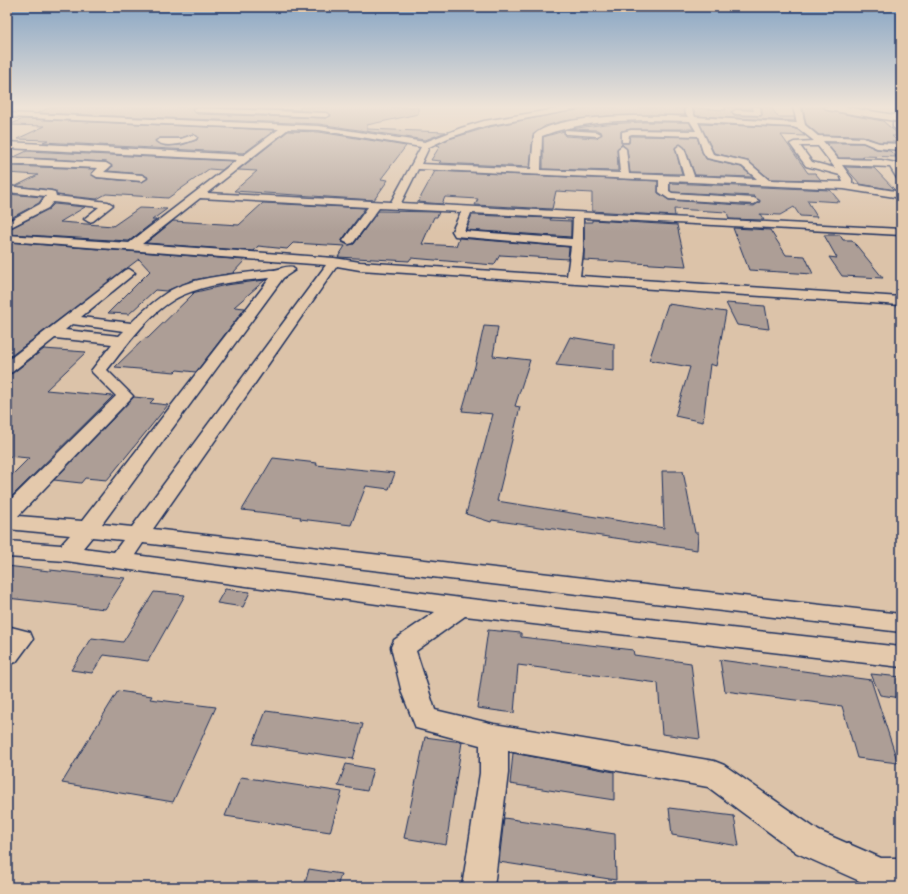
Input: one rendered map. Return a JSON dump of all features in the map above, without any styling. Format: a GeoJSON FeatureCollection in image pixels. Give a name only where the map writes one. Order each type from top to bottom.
{"type":"FeatureCollection","features":[{"type":"Feature","properties":{"kind":"street"},"geometry":{"type":"LineString","coordinates":[[76,149],[246,158]]}},
{"type":"Feature","properties":{"kind":"street"},"geometry":{"type":"LineString","coordinates":[[130,248],[258,149]]}},
{"type":"Feature","properties":{"kind":"street"},"geometry":{"type":"LineString","coordinates":[[395,204],[424,149]]}},
{"type":"Feature","properties":{"kind":"street"},"geometry":{"type":"LineString","coordinates":[[536,149],[536,172]]}},
{"type":"Feature","properties":{"kind":"street"},"geometry":{"type":"LineString","coordinates":[[623,149],[625,176]]}},
{"type":"Feature","properties":{"kind":"street"},"geometry":{"type":"LineString","coordinates":[[680,149],[690,180]]}},
{"type":"Feature","properties":{"kind":"street"},"geometry":{"type":"LineString","coordinates":[[707,149],[710,156],[745,164],[766,182]]}},
{"type":"Feature","properties":{"kind":"street"},"geometry":{"type":"LineString","coordinates":[[798,149],[809,164],[842,173]]}},
{"type":"Feature","properties":{"kind":"street"},"geometry":{"type":"LineString","coordinates":[[824,149],[847,179],[848,183],[844,186]]}},
{"type":"Feature","properties":{"kind":"street"},"geometry":{"type":"LineString","coordinates":[[133,151],[106,166],[97,174],[142,178]]}},
{"type":"Feature","properties":{"kind":"street"},"geometry":{"type":"LineString","coordinates":[[7,161],[106,166]]}},
{"type":"Feature","properties":{"kind":"street"},"geometry":{"type":"LineString","coordinates":[[835,162],[881,163],[893,165],[901,178]]}},
{"type":"Feature","properties":{"kind":"street"},"geometry":{"type":"LineString","coordinates":[[416,166],[844,186],[901,195]]}},
{"type":"Feature","properties":{"kind":"street"},"geometry":{"type":"LineString","coordinates":[[664,178],[664,192],[669,196],[754,201]]}},
{"type":"Feature","properties":{"kind":"street"},"geometry":{"type":"LineString","coordinates":[[7,189],[41,191],[51,194],[51,199]]}},
{"type":"Feature","properties":{"kind":"street"},"geometry":{"type":"LineString","coordinates":[[197,195],[578,214],[896,235]]}},
{"type":"Feature","properties":{"kind":"street"},"geometry":{"type":"LineString","coordinates":[[51,199],[108,205],[89,219]]}},
{"type":"Feature","properties":{"kind":"street"},"geometry":{"type":"LineString","coordinates":[[7,226],[44,206],[51,199]]}},
{"type":"Feature","properties":{"kind":"street"},"geometry":{"type":"LineString","coordinates":[[349,241],[376,204]]}},
{"type":"Feature","properties":{"kind":"street"},"geometry":{"type":"LineString","coordinates":[[467,209],[458,232],[459,234],[576,243]]}},
{"type":"Feature","properties":{"kind":"street"},"geometry":{"type":"LineString","coordinates":[[573,279],[577,252],[576,243],[578,214]]}},
{"type":"Feature","properties":{"kind":"street"},"geometry":{"type":"LineString","coordinates":[[7,238],[300,263]]}},
{"type":"Feature","properties":{"kind":"street"},"geometry":{"type":"LineString","coordinates":[[7,245],[573,279],[901,301]]}},
{"type":"Feature","properties":{"kind":"street"},"geometry":{"type":"LineString","coordinates":[[66,553],[87,529],[279,275],[300,263]]}},
{"type":"Feature","properties":{"kind":"street"},"geometry":{"type":"LineString","coordinates":[[119,561],[331,265]]}},
{"type":"Feature","properties":{"kind":"street"},"geometry":{"type":"LineString","coordinates":[[7,369],[128,273]]}},
{"type":"Feature","properties":{"kind":"street"},"geometry":{"type":"LineString","coordinates":[[7,515],[125,396],[98,371],[134,328],[177,292],[191,288],[263,275],[279,275]]}},
{"type":"Feature","properties":{"kind":"street"},"geometry":{"type":"LineString","coordinates":[[70,320],[134,328]]}},
{"type":"Feature","properties":{"kind":"street"},"geometry":{"type":"LineString","coordinates":[[52,333],[123,342]]}},
{"type":"Feature","properties":{"kind":"street"},"geometry":{"type":"LineString","coordinates":[[7,522],[87,529],[901,623]]}},
{"type":"Feature","properties":{"kind":"street"},"geometry":{"type":"LineString","coordinates":[[7,549],[66,553],[462,606],[901,657]]}},
{"type":"Feature","properties":{"kind":"street"},"geometry":{"type":"LineString","coordinates":[[462,606],[403,647],[415,693],[425,720],[494,736],[714,775],[808,842],[880,874],[901,874]]}},
{"type":"Feature","properties":{"kind":"street"},"geometry":{"type":"LineString","coordinates":[[7,636],[21,639],[7,655]]}},
{"type":"Feature","properties":{"kind":"street"},"geometry":{"type":"LineString","coordinates":[[478,887],[494,773],[494,736]]}},
{"type":"Feature","properties":{"kind":"building"},"geometry":{"type":"Polygon","coordinates":[[[166,149],[250,149],[244,153],[166,149]]]}},
{"type":"Feature","properties":{"kind":"building"},"geometry":{"type":"Polygon","coordinates":[[[265,149],[404,149],[381,179],[388,180],[374,200],[234,191],[257,171],[238,170],[265,149]]]}},
{"type":"Feature","properties":{"kind":"building"},"geometry":{"type":"Polygon","coordinates":[[[438,149],[532,149],[530,167],[439,163],[441,161],[431,160],[438,149]]]}},
{"type":"Feature","properties":{"kind":"building"},"geometry":{"type":"Polygon","coordinates":[[[543,149],[617,149],[618,171],[543,169],[543,149]]]}},
{"type":"Feature","properties":{"kind":"building"},"geometry":{"type":"Polygon","coordinates":[[[627,149],[675,149],[682,174],[630,173],[627,149]]]}},
{"type":"Feature","properties":{"kind":"building"},"geometry":{"type":"Polygon","coordinates":[[[685,149],[701,149],[706,159],[741,167],[753,177],[695,175],[685,149]]]}},
{"type":"Feature","properties":{"kind":"building"},"geometry":{"type":"Polygon","coordinates":[[[712,149],[791,149],[808,173],[815,173],[821,180],[770,179],[748,161],[714,153],[712,149]]]}},
{"type":"Feature","properties":{"kind":"building"},"geometry":{"type":"Polygon","coordinates":[[[831,149],[875,149],[890,151],[897,157],[862,156],[864,158],[839,158],[831,149]]]}},
{"type":"Feature","properties":{"kind":"building"},"geometry":{"type":"Polygon","coordinates":[[[27,151],[233,161],[222,170],[209,169],[168,198],[106,194],[97,199],[57,195],[55,191],[51,190],[16,186],[38,175],[7,173],[7,166],[95,169],[91,174],[97,178],[142,182],[148,177],[142,174],[108,171],[112,166],[106,162],[14,157],[27,151]]]}},
{"type":"Feature","properties":{"kind":"building"},"geometry":{"type":"Polygon","coordinates":[[[845,167],[874,168],[895,190],[860,184],[845,167]]]}},
{"type":"Feature","properties":{"kind":"building"},"geometry":{"type":"Polygon","coordinates":[[[435,171],[658,181],[658,193],[669,200],[754,206],[760,202],[754,196],[672,192],[670,190],[670,183],[830,190],[840,202],[807,200],[817,217],[800,216],[794,207],[780,215],[760,214],[764,220],[729,219],[727,212],[674,209],[675,216],[592,211],[592,193],[556,191],[552,209],[475,205],[478,199],[445,197],[442,204],[418,202],[435,171]]]}},
{"type":"Feature","properties":{"kind":"building"},"geometry":{"type":"Polygon","coordinates":[[[7,194],[43,197],[39,203],[7,220],[7,194]]]}},
{"type":"Feature","properties":{"kind":"building"},"geometry":{"type":"Polygon","coordinates":[[[263,203],[365,208],[342,240],[342,242],[348,245],[354,244],[378,211],[439,212],[437,217],[434,217],[422,244],[456,246],[459,238],[569,247],[568,259],[500,255],[494,265],[411,258],[409,261],[338,257],[345,246],[293,243],[287,249],[258,246],[254,251],[146,243],[173,221],[239,225],[263,203]]]}},
{"type":"Feature","properties":{"kind":"building"},"geometry":{"type":"Polygon","coordinates":[[[54,204],[85,207],[60,222],[113,226],[139,208],[167,209],[152,220],[156,220],[129,241],[7,234],[7,230],[49,209],[54,204]]]}},
{"type":"Feature","properties":{"kind":"building"},"geometry":{"type":"Polygon","coordinates":[[[472,215],[551,218],[550,220],[571,221],[571,237],[466,230],[472,215]]]}},
{"type":"Feature","properties":{"kind":"building"},"geometry":{"type":"Polygon","coordinates":[[[592,220],[677,225],[686,266],[584,260],[584,222],[592,222],[592,220]]]}},
{"type":"Feature","properties":{"kind":"building"},"geometry":{"type":"Polygon","coordinates":[[[733,228],[770,230],[786,255],[805,256],[813,274],[749,270],[733,228]]]}},
{"type":"Feature","properties":{"kind":"building"},"geometry":{"type":"Polygon","coordinates":[[[824,235],[840,235],[843,240],[852,240],[883,278],[842,276],[829,257],[837,258],[824,235]]]}},
{"type":"Feature","properties":{"kind":"building"},"geometry":{"type":"Polygon","coordinates":[[[7,242],[245,260],[233,273],[193,280],[166,291],[155,290],[129,314],[108,313],[150,271],[139,259],[7,359],[7,242]]]}},
{"type":"Feature","properties":{"kind":"building"},"geometry":{"type":"Polygon","coordinates":[[[265,280],[234,307],[245,308],[196,372],[177,370],[175,372],[115,367],[145,338],[148,338],[194,293],[192,293],[226,285],[265,280]]]}},
{"type":"Feature","properties":{"kind":"building"},"geometry":{"type":"Polygon","coordinates":[[[726,303],[765,306],[769,329],[737,325],[726,303]]]}},
{"type":"Feature","properties":{"kind":"building"},"geometry":{"type":"Polygon","coordinates":[[[668,304],[726,312],[716,366],[710,364],[703,422],[675,416],[690,367],[649,360],[668,304]]]}},
{"type":"Feature","properties":{"kind":"building"},"geometry":{"type":"Polygon","coordinates":[[[484,326],[498,327],[493,356],[530,360],[515,406],[520,407],[497,501],[664,528],[662,471],[683,471],[695,533],[698,533],[697,550],[492,520],[491,522],[466,514],[493,414],[462,411],[475,366],[484,326]]]}},
{"type":"Feature","properties":{"kind":"building"},"geometry":{"type":"Polygon","coordinates":[[[570,337],[614,344],[614,371],[556,365],[570,337]]]}},
{"type":"Feature","properties":{"kind":"building"},"geometry":{"type":"Polygon","coordinates":[[[44,349],[86,352],[46,390],[113,396],[7,501],[7,480],[29,458],[7,456],[7,375],[13,373],[44,349]]]}},
{"type":"Feature","properties":{"kind":"building"},"geometry":{"type":"Polygon","coordinates":[[[134,397],[154,399],[150,403],[168,405],[107,480],[85,478],[81,483],[54,480],[134,397]]]}},
{"type":"Feature","properties":{"kind":"building"},"geometry":{"type":"Polygon","coordinates":[[[273,458],[317,463],[316,465],[395,473],[389,489],[366,486],[351,525],[242,510],[273,458]]]}},
{"type":"Feature","properties":{"kind":"building"},"geometry":{"type":"Polygon","coordinates":[[[7,566],[125,578],[105,609],[7,598],[7,566]]]}},
{"type":"Feature","properties":{"kind":"building"},"geometry":{"type":"Polygon","coordinates":[[[225,589],[250,592],[243,607],[217,603],[225,589]]]}},
{"type":"Feature","properties":{"kind":"building"},"geometry":{"type":"Polygon","coordinates":[[[154,592],[185,595],[148,661],[104,655],[92,673],[71,670],[92,638],[123,642],[154,592]]]}},
{"type":"Feature","properties":{"kind":"building"},"geometry":{"type":"Polygon","coordinates":[[[488,630],[521,633],[521,637],[633,650],[634,655],[691,663],[700,739],[662,734],[658,683],[518,665],[514,713],[477,708],[488,630]]]}},
{"type":"Feature","properties":{"kind":"building"},"geometry":{"type":"Polygon","coordinates":[[[720,660],[871,680],[898,763],[857,758],[842,706],[725,691],[720,660]]]}},
{"type":"Feature","properties":{"kind":"building"},"geometry":{"type":"Polygon","coordinates":[[[871,674],[901,677],[901,698],[880,695],[871,674]]]}},
{"type":"Feature","properties":{"kind":"building"},"geometry":{"type":"Polygon","coordinates":[[[118,691],[152,696],[150,699],[216,707],[173,802],[62,783],[118,691]]]}},
{"type":"Feature","properties":{"kind":"building"},"geometry":{"type":"Polygon","coordinates":[[[266,711],[363,724],[353,759],[253,744],[266,711]]]}},
{"type":"Feature","properties":{"kind":"building"},"geometry":{"type":"Polygon","coordinates":[[[425,737],[462,742],[446,845],[404,838],[425,737]]]}},
{"type":"Feature","properties":{"kind":"building"},"geometry":{"type":"Polygon","coordinates":[[[513,753],[614,772],[614,800],[510,784],[513,753]]]}},
{"type":"Feature","properties":{"kind":"building"},"geometry":{"type":"Polygon","coordinates":[[[346,764],[373,769],[367,791],[338,786],[346,764]]]}},
{"type":"Feature","properties":{"kind":"building"},"geometry":{"type":"Polygon","coordinates":[[[241,777],[342,792],[330,832],[225,816],[241,777]]]}},
{"type":"Feature","properties":{"kind":"building"},"geometry":{"type":"Polygon","coordinates":[[[669,808],[734,816],[739,846],[672,835],[669,808]]]}},
{"type":"Feature","properties":{"kind":"building"},"geometry":{"type":"Polygon","coordinates":[[[504,818],[615,834],[616,880],[499,862],[504,818]]]}},
{"type":"Feature","properties":{"kind":"building"},"geometry":{"type":"Polygon","coordinates":[[[309,869],[341,874],[337,887],[304,887],[309,869]]]}}]}
